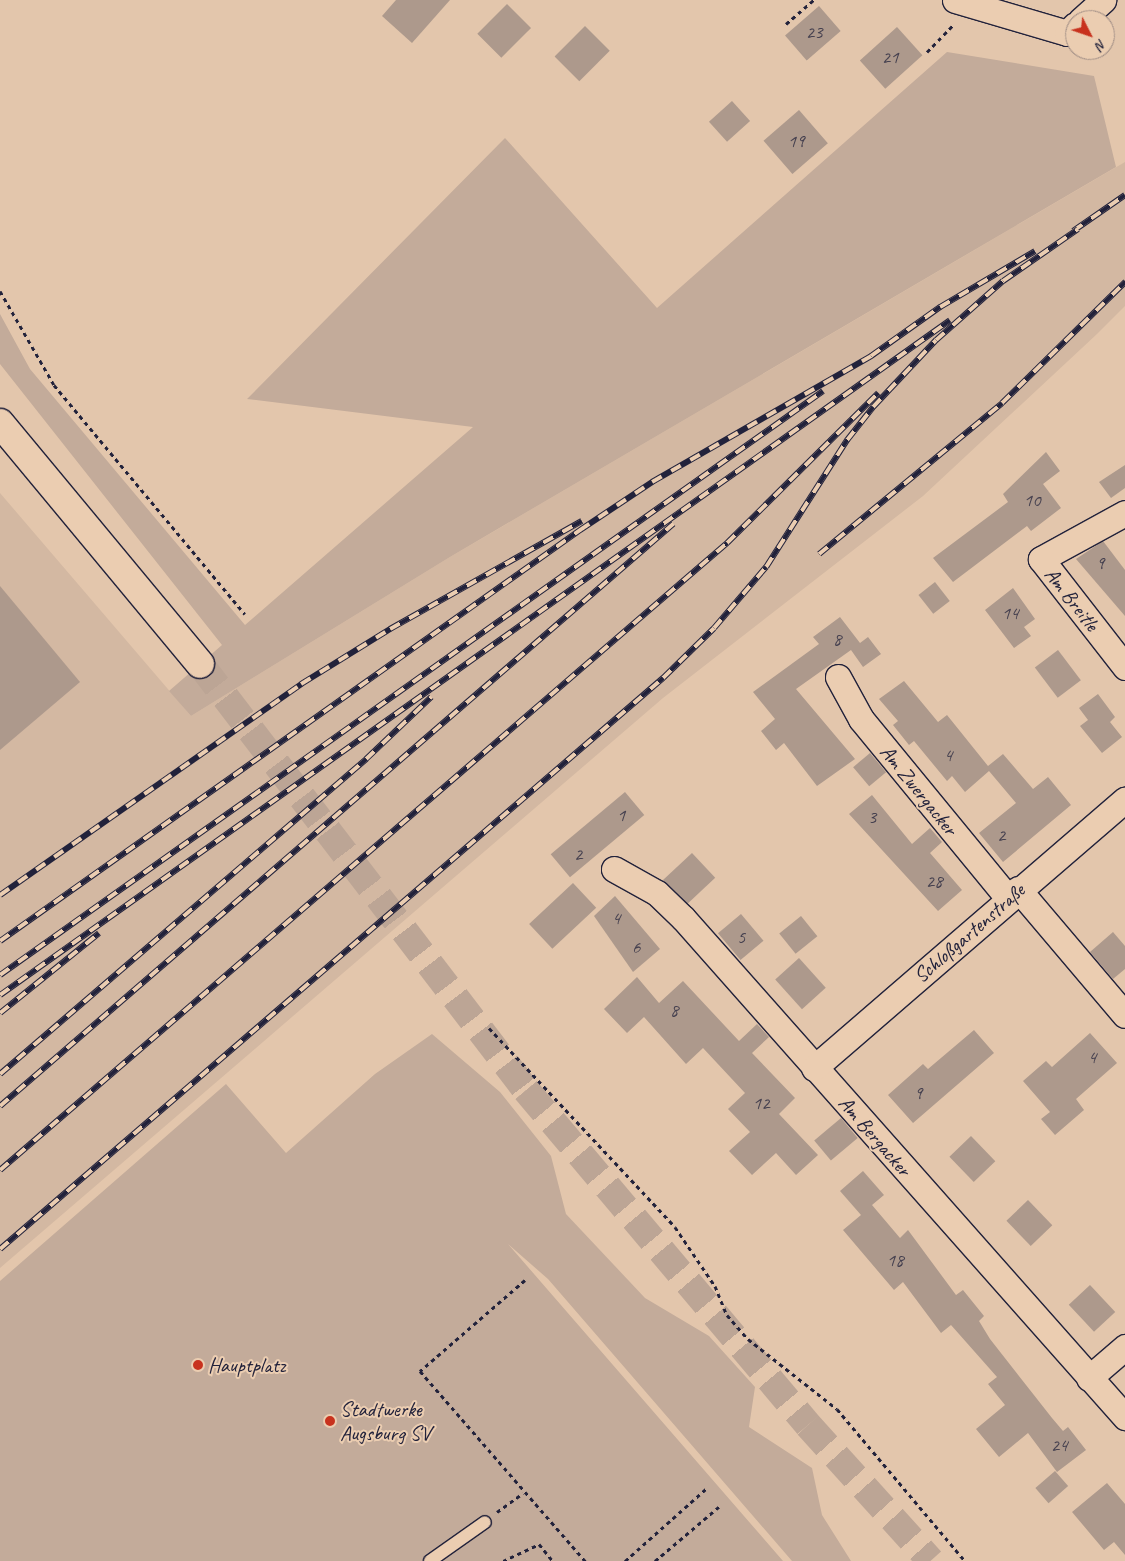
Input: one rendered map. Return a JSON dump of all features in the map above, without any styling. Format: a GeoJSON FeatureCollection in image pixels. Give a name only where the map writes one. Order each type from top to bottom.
{"type":"FeatureCollection","features":[{"type":"Feature","properties":{"kind":"main road"},"geometry":{"type":"LineString","coordinates":[[0,423],[200,664]]}},
{"type":"Feature","properties":{"kind":"street"},"geometry":{"type":"LineString","coordinates":[[1092,10],[1103,0]]}},
{"type":"Feature","properties":{"kind":"street"},"geometry":{"type":"LineString","coordinates":[[958,1],[1065,32]]}},
{"type":"Feature","properties":{"kind":"street","name":"Am Breitle"},"geometry":{"type":"LineString","coordinates":[[1125,512],[1041,559],[1125,667]]}},
{"type":"Feature","properties":{"kind":"street","name":"Am Zwergacker"},"geometry":{"type":"LineString","coordinates":[[838,677],[861,718],[1013,894],[1125,1016]]}},
{"type":"Feature","properties":{"kind":"street","name":"Schloßgartenstraße"},"geometry":{"type":"LineString","coordinates":[[814,1068],[1013,894],[1125,800]]}},
{"type":"Feature","properties":{"kind":"street","name":"Am Bergacker"},"geometry":{"type":"LineString","coordinates":[[614,869],[657,893],[1125,1417]]}},
{"type":"Feature","properties":{"kind":"street"},"geometry":{"type":"LineString","coordinates":[[1089,1378],[1125,1347]]}},
{"type":"Feature","properties":{"kind":"lane"},"geometry":{"type":"LineString","coordinates":[[430,1561],[485,1522]]}},
{"type":"Feature","properties":{"kind":"path"},"geometry":{"type":"LineString","coordinates":[[786,24],[814,0]]}},
{"type":"Feature","properties":{"kind":"path"},"geometry":{"type":"LineString","coordinates":[[927,52],[953,27],[958,1]]}},
{"type":"Feature","properties":{"kind":"path"},"geometry":{"type":"LineString","coordinates":[[0,291],[54,385],[245,614]]}},
{"type":"Feature","properties":{"kind":"path"},"geometry":{"type":"LineString","coordinates":[[489,1028],[675,1227],[715,1286],[727,1315],[743,1333],[837,1409],[965,1561]]}},
{"type":"Feature","properties":{"kind":"path"},"geometry":{"type":"LineString","coordinates":[[525,1280],[420,1371],[523,1493],[585,1561]]}},
{"type":"Feature","properties":{"kind":"path"},"geometry":{"type":"LineString","coordinates":[[625,1561],[708,1487]]}},
{"type":"Feature","properties":{"kind":"path"},"geometry":{"type":"LineString","coordinates":[[485,1522],[523,1493]]}},
{"type":"Feature","properties":{"kind":"path"},"geometry":{"type":"LineString","coordinates":[[655,1561],[721,1505]]}},
{"type":"Feature","properties":{"kind":"path"},"geometry":{"type":"LineString","coordinates":[[503,1561],[539,1544],[553,1561]]}},
{"type":"Feature","properties":{"kind":"shaded area"},"geometry":{"type":"Polygon","coordinates":[[[947,52],[1094,76],[1116,167],[450,557],[191,716],[169,691],[222,645],[0,364],[0,314],[30,369],[245,625],[473,427],[247,399],[505,138],[657,308],[947,52]]]}},
{"type":"Feature","properties":{"kind":"shaded area"},"geometry":{"type":"Polygon","coordinates":[[[1125,162],[1125,306],[1097,334],[923,496],[663,698],[0,1268],[0,493],[191,716],[450,557],[1125,162]]]}},
{"type":"Feature","properties":{"kind":"shaded area","name":"Stadtwerke Augsburg SV"},"geometry":{"type":"Polygon","coordinates":[[[432,1034],[500,1092],[551,1156],[566,1214],[645,1298],[709,1336],[755,1387],[749,1427],[812,1468],[822,1515],[851,1561],[792,1561],[548,1279],[508,1244],[783,1561],[0,1561],[0,1281],[226,1084],[286,1153],[375,1074],[432,1034]]]}},
{"type":"Feature","properties":{"kind":"building"},"geometry":{"type":"Polygon","coordinates":[[[396,0],[450,0],[412,43],[382,16],[396,0]]]}},
{"type":"Feature","properties":{"kind":"building"},"geometry":{"type":"Polygon","coordinates":[[[507,4],[531,28],[501,58],[477,34],[507,4]]]}},
{"type":"Feature","properties":{"kind":"building"},"geometry":{"type":"Polygon","coordinates":[[[819,6],[841,31],[807,60],[785,36],[819,6]]]}},
{"type":"Feature","properties":{"kind":"building"},"geometry":{"type":"Polygon","coordinates":[[[585,26],[610,51],[579,81],[555,56],[585,26]]]}},
{"type":"Feature","properties":{"kind":"building"},"geometry":{"type":"Polygon","coordinates":[[[897,27],[922,55],[885,89],[860,60],[897,27]]]}},
{"type":"Feature","properties":{"kind":"building"},"geometry":{"type":"Polygon","coordinates":[[[732,101],[750,121],[727,142],[709,122],[732,101]]]}},
{"type":"Feature","properties":{"kind":"building"},"geometry":{"type":"Polygon","coordinates":[[[799,110],[828,143],[792,174],[764,141],[799,110]]]}},
{"type":"Feature","properties":{"kind":"building"},"geometry":{"type":"Polygon","coordinates":[[[1046,452],[1060,471],[1043,484],[1061,508],[1031,531],[1027,526],[953,582],[933,558],[1008,502],[1003,494],[1046,452]]]}},
{"type":"Feature","properties":{"kind":"building"},"geometry":{"type":"Polygon","coordinates":[[[1125,465],[1125,488],[1111,498],[1099,482],[1125,465]]]}},
{"type":"Feature","properties":{"kind":"building"},"geometry":{"type":"Polygon","coordinates":[[[1103,541],[1125,570],[1125,616],[1076,559],[1103,541]]]}},
{"type":"Feature","properties":{"kind":"building"},"geometry":{"type":"Polygon","coordinates":[[[935,582],[950,601],[933,614],[918,595],[935,582]]]}},
{"type":"Feature","properties":{"kind":"building"},"geometry":{"type":"Polygon","coordinates":[[[0,586],[80,682],[0,750],[0,586]]]}},
{"type":"Feature","properties":{"kind":"building"},"geometry":{"type":"Polygon","coordinates":[[[1013,588],[1035,619],[1024,627],[1031,636],[1014,648],[985,610],[1013,588]]]}},
{"type":"Feature","properties":{"kind":"building"},"geometry":{"type":"Polygon","coordinates":[[[840,617],[860,643],[868,637],[881,654],[863,667],[851,650],[796,689],[855,759],[817,786],[784,743],[776,750],[761,731],[775,719],[753,692],[819,644],[813,637],[840,617]]]}},
{"type":"Feature","properties":{"kind":"building"},"geometry":{"type":"Polygon","coordinates":[[[1058,650],[1081,680],[1058,698],[1035,667],[1058,650]]]}},
{"type":"Feature","properties":{"kind":"building"},"geometry":{"type":"Polygon","coordinates":[[[904,681],[938,722],[947,715],[988,766],[1003,754],[1033,789],[1048,777],[1071,805],[1003,862],[979,833],[1016,803],[989,771],[965,792],[952,776],[947,781],[914,741],[909,745],[893,725],[898,721],[879,699],[904,681]]]}},
{"type":"Feature","properties":{"kind":"building"},"geometry":{"type":"Polygon","coordinates":[[[1098,694],[1115,717],[1110,722],[1122,737],[1102,753],[1080,726],[1088,720],[1079,708],[1098,694]]]}},
{"type":"Feature","properties":{"kind":"building"},"geometry":{"type":"Polygon","coordinates":[[[870,753],[886,772],[869,786],[853,767],[870,753]]]}},
{"type":"Feature","properties":{"kind":"building"},"geometry":{"type":"Polygon","coordinates":[[[625,792],[644,815],[570,877],[551,854],[625,792]]]}},
{"type":"Feature","properties":{"kind":"building"},"geometry":{"type":"Polygon","coordinates":[[[872,795],[912,844],[930,828],[942,842],[930,853],[962,890],[938,911],[849,814],[872,795]]]}},
{"type":"Feature","properties":{"kind":"building"},"geometry":{"type":"Polygon","coordinates":[[[692,853],[715,878],[686,905],[663,880],[692,853]]]}},
{"type":"Feature","properties":{"kind":"building"},"geometry":{"type":"Polygon","coordinates":[[[573,883],[596,908],[552,949],[529,924],[573,883]]]}},
{"type":"Feature","properties":{"kind":"building"},"geometry":{"type":"Polygon","coordinates":[[[615,896],[660,949],[633,972],[594,916],[615,896]]]}},
{"type":"Feature","properties":{"kind":"building"},"geometry":{"type":"Polygon","coordinates":[[[741,914],[763,941],[741,960],[718,933],[741,914]]]}},
{"type":"Feature","properties":{"kind":"building"},"geometry":{"type":"Polygon","coordinates":[[[801,916],[817,936],[796,954],[779,934],[801,916]]]}},
{"type":"Feature","properties":{"kind":"building"},"geometry":{"type":"Polygon","coordinates":[[[1113,932],[1125,946],[1125,969],[1113,979],[1090,952],[1113,932]]]}},
{"type":"Feature","properties":{"kind":"building"},"geometry":{"type":"Polygon","coordinates":[[[799,958],[826,988],[802,1009],[775,979],[799,958]]]}},
{"type":"Feature","properties":{"kind":"building"},"geometry":{"type":"Polygon","coordinates":[[[637,977],[659,1003],[683,981],[739,1041],[757,1024],[769,1037],[752,1053],[795,1098],[779,1114],[818,1155],[796,1175],[776,1153],[752,1175],[729,1151],[750,1132],[728,1109],[745,1093],[703,1048],[686,1064],[644,1017],[627,1033],[604,1009],[637,977]]]}},
{"type":"Feature","properties":{"kind":"building"},"geometry":{"type":"Polygon","coordinates":[[[974,1030],[994,1053],[913,1123],[888,1095],[923,1064],[928,1069],[974,1030]]]}},
{"type":"Feature","properties":{"kind":"building"},"geometry":{"type":"Polygon","coordinates":[[[1090,1033],[1117,1063],[1076,1099],[1084,1110],[1055,1135],[1041,1119],[1050,1112],[1023,1081],[1046,1061],[1052,1067],[1090,1033]]]}},
{"type":"Feature","properties":{"kind":"building"},"geometry":{"type":"Polygon","coordinates":[[[841,1118],[858,1138],[831,1160],[814,1140],[841,1118]]]}},
{"type":"Feature","properties":{"kind":"building"},"geometry":{"type":"Polygon","coordinates":[[[971,1136],[995,1161],[974,1182],[949,1157],[971,1136]]]}},
{"type":"Feature","properties":{"kind":"building"},"geometry":{"type":"Polygon","coordinates":[[[863,1171],[884,1195],[872,1205],[900,1238],[908,1230],[956,1295],[963,1290],[984,1316],[979,1321],[990,1339],[1063,1431],[1068,1427],[1086,1450],[1057,1472],[1028,1433],[999,1457],[976,1429],[1005,1405],[988,1384],[997,1377],[951,1325],[941,1333],[903,1282],[894,1290],[843,1230],[861,1215],[840,1191],[863,1171]]]}},
{"type":"Feature","properties":{"kind":"building"},"geometry":{"type":"Polygon","coordinates":[[[1028,1200],[1052,1225],[1031,1246],[1006,1221],[1028,1200]]]}},
{"type":"Feature","properties":{"kind":"building"},"geometry":{"type":"Polygon","coordinates":[[[1090,1285],[1115,1312],[1094,1332],[1069,1305],[1090,1285]]]}},
{"type":"Feature","properties":{"kind":"building"},"geometry":{"type":"Polygon","coordinates":[[[1055,1471],[1068,1486],[1048,1503],[1035,1488],[1055,1471]]]}},
{"type":"Feature","properties":{"kind":"building"},"geometry":{"type":"Polygon","coordinates":[[[1107,1483],[1125,1504],[1125,1555],[1114,1542],[1104,1550],[1072,1512],[1107,1483]]]}},
{"type":"Feature","properties":{"kind":"tunnel"},"geometry":{"type":"LineString","coordinates":[[200,664],[526,1090],[808,1425],[931,1561]]}},
{"type":"Feature","properties":{"kind":"railway"},"geometry":{"type":"LineString","coordinates":[[1073,231],[1125,195]]}},
{"type":"Feature","properties":{"kind":"railway"},"geometry":{"type":"LineString","coordinates":[[0,1249],[663,678],[714,628],[766,567],[847,440],[873,407],[936,340],[1003,281],[1078,229]]}},
{"type":"Feature","properties":{"kind":"railway"},"geometry":{"type":"LineString","coordinates":[[0,941],[580,530],[652,482],[871,356],[940,307],[1035,251]]}},
{"type":"Feature","properties":{"kind":"railway"},"geometry":{"type":"LineString","coordinates":[[819,554],[1002,403],[1125,282]]}},
{"type":"Feature","properties":{"kind":"railway"},"geometry":{"type":"LineString","coordinates":[[0,995],[950,320]]}},
{"type":"Feature","properties":{"kind":"railway"},"geometry":{"type":"LineString","coordinates":[[0,975],[823,391]]}},
{"type":"Feature","properties":{"kind":"railway"},"geometry":{"type":"LineString","coordinates":[[0,1170],[727,543],[878,393]]}},
{"type":"Feature","properties":{"kind":"railway"},"geometry":{"type":"LineString","coordinates":[[0,895],[301,684],[390,629],[582,521]]}},
{"type":"Feature","properties":{"kind":"railway"},"geometry":{"type":"LineString","coordinates":[[0,1106],[673,524]]}},
{"type":"Feature","properties":{"kind":"railway"},"geometry":{"type":"LineString","coordinates":[[0,1074],[366,759],[431,697]]}},
{"type":"Feature","properties":{"kind":"railway"},"geometry":{"type":"LineString","coordinates":[[0,1013],[99,933]]}},
{"type":"Feature","properties":{"kind":"place","name":"Hauptplatz"},"geometry":{"type":"Point","coordinates":[198,1365]}},
{"type":"Feature","properties":{"kind":"place","name":"Stadtwerke Augsburg SV"},"geometry":{"type":"Point","coordinates":[330,1421]}}]}
